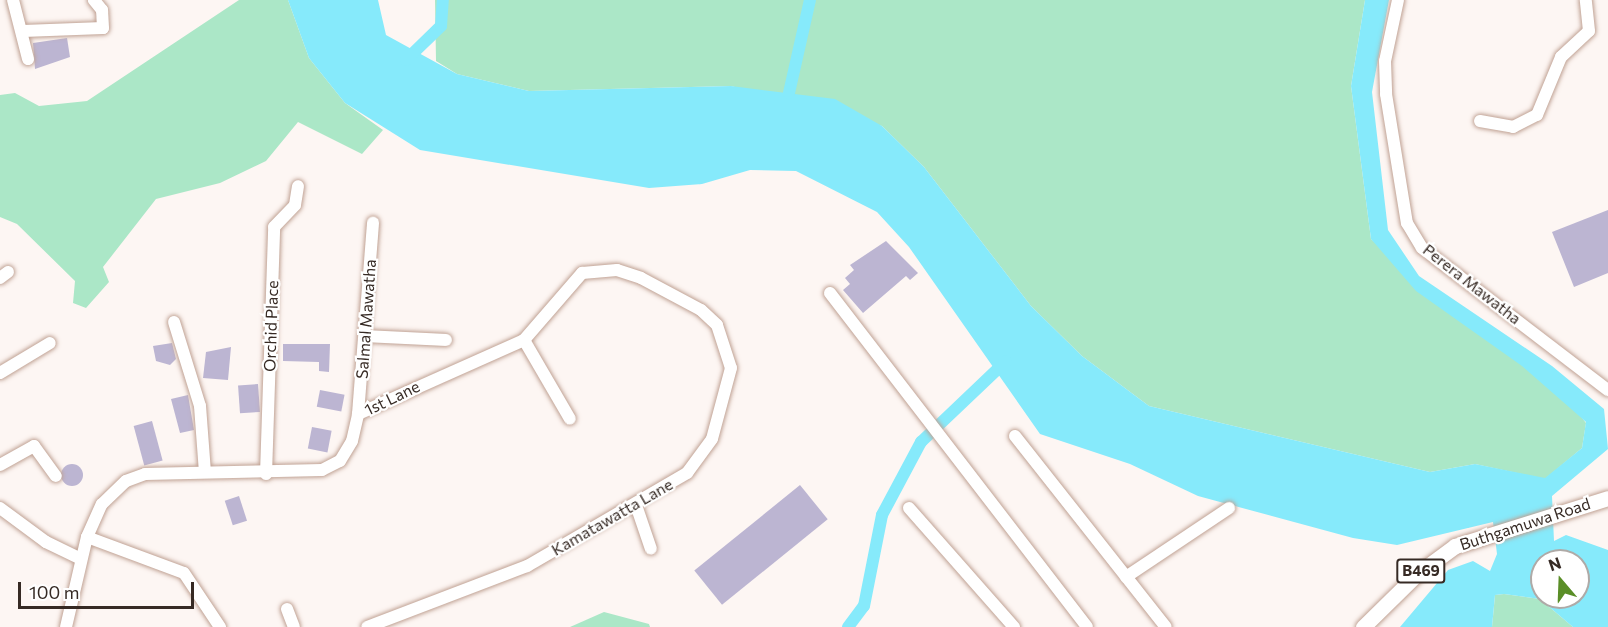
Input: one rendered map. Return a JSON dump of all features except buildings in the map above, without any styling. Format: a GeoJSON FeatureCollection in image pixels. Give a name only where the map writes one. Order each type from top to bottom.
{"type":"FeatureCollection","features":[{"type":"Feature","properties":{"kind":"main road","name":"Buthgamuwa Road"},"geometry":{"type":"LineString","coordinates":[[1363,627],[1417,574],[1455,546],[1490,532],[1575,505],[1608,498]]}},
{"type":"Feature","properties":{"kind":"street"},"geometry":{"type":"LineString","coordinates":[[13,0],[23,31],[28,58]]}},
{"type":"Feature","properties":{"kind":"street"},"geometry":{"type":"LineString","coordinates":[[23,31],[103,28],[102,9],[94,0]]}},
{"type":"Feature","properties":{"kind":"street","name":"Perera Mawatha"},"geometry":{"type":"LineString","coordinates":[[1398,0],[1385,61],[1407,222],[1422,248],[1608,390]]}},
{"type":"Feature","properties":{"kind":"street"},"geometry":{"type":"LineString","coordinates":[[1480,121],[1513,127],[1537,115],[1561,57],[1589,31],[1586,0]]}},
{"type":"Feature","properties":{"kind":"street","name":"Orchid Place"},"geometry":{"type":"LineString","coordinates":[[266,474],[274,228],[295,205],[298,186]]}},
{"type":"Feature","properties":{"kind":"street","name":"Salmal Mawatha"},"geometry":{"type":"LineString","coordinates":[[358,414],[374,223]]}},
{"type":"Feature","properties":{"kind":"street","name":"1st Lane"},"geometry":{"type":"LineString","coordinates":[[66,627],[79,558],[87,537],[102,504],[126,481],[145,474],[205,472],[266,474],[322,470],[340,461],[352,441],[358,414],[524,340],[582,273],[617,270],[701,310]]}},
{"type":"Feature","properties":{"kind":"street"},"geometry":{"type":"LineString","coordinates":[[830,293],[1087,627]]}},
{"type":"Feature","properties":{"kind":"street","name":"Kamatawatta Lane"},"geometry":{"type":"LineString","coordinates":[[367,627],[527,566],[636,505],[687,473],[712,439],[731,368],[728,346],[701,310]]}},
{"type":"Feature","properties":{"kind":"street"},"geometry":{"type":"LineString","coordinates":[[174,322],[202,415],[205,472]]}},
{"type":"Feature","properties":{"kind":"street"},"geometry":{"type":"LineString","coordinates":[[366,336],[446,340]]}},
{"type":"Feature","properties":{"kind":"street"},"geometry":{"type":"LineString","coordinates":[[524,340],[570,418]]}},
{"type":"Feature","properties":{"kind":"street"},"geometry":{"type":"LineString","coordinates":[[0,373],[50,343]]}},
{"type":"Feature","properties":{"kind":"street"},"geometry":{"type":"LineString","coordinates":[[1015,436],[1166,627]]}},
{"type":"Feature","properties":{"kind":"street"},"geometry":{"type":"LineString","coordinates":[[0,465],[34,446],[56,476]]}},
{"type":"Feature","properties":{"kind":"street"},"geometry":{"type":"LineString","coordinates":[[636,505],[651,549]]}},
{"type":"Feature","properties":{"kind":"street"},"geometry":{"type":"LineString","coordinates":[[0,508],[45,542],[79,558]]}},
{"type":"Feature","properties":{"kind":"street"},"geometry":{"type":"LineString","coordinates":[[909,508],[1014,627]]}},
{"type":"Feature","properties":{"kind":"street"},"geometry":{"type":"LineString","coordinates":[[1126,576],[1229,508]]}},
{"type":"Feature","properties":{"kind":"street"},"geometry":{"type":"LineString","coordinates":[[87,537],[184,573],[220,627]]}},
{"type":"Feature","properties":{"kind":"street"},"geometry":{"type":"LineString","coordinates":[[287,609],[294,627]]}},
{"type":"Feature","properties":{"kind":"green space"},"geometry":{"type":"Polygon","coordinates":[[[239,0],[288,0],[309,58],[345,103],[383,130],[362,154],[298,122],[266,161],[220,183],[156,199],[103,267],[109,282],[86,308],[73,303],[75,281],[17,224],[0,217],[0,95],[15,93],[39,106],[87,101],[239,0]]]}},
{"type":"Feature","properties":{"kind":"green space"},"geometry":{"type":"Polygon","coordinates":[[[435,0],[1365,0],[1351,86],[1371,239],[1575,409],[1586,423],[1582,448],[1545,479],[1475,464],[1430,472],[1149,406],[1082,356],[1031,306],[924,167],[882,126],[731,86],[529,91],[457,74],[436,61],[435,0]]]}},
{"type":"Feature","properties":{"kind":"green space"},"geometry":{"type":"Polygon","coordinates":[[[1495,595],[1530,598],[1530,609],[1552,609],[1573,627],[1492,627],[1495,595]]]}},
{"type":"Feature","properties":{"kind":"green space"},"geometry":{"type":"Polygon","coordinates":[[[604,612],[649,624],[650,627],[570,627],[604,612]]]}},
{"type":"Feature","properties":{"kind":"water"},"geometry":{"type":"Polygon","coordinates":[[[288,0],[378,0],[386,35],[457,74],[529,91],[731,86],[835,99],[882,126],[924,167],[1031,306],[1082,356],[1149,406],[1430,472],[1475,464],[1545,478],[1582,448],[1586,422],[1522,366],[1416,291],[1371,239],[1351,86],[1365,0],[1389,0],[1372,92],[1388,230],[1419,276],[1552,366],[1604,409],[1608,449],[1552,496],[1554,541],[1566,535],[1608,550],[1608,627],[1573,627],[1552,609],[1590,609],[1590,549],[1530,549],[1530,598],[1495,595],[1492,627],[1400,627],[1448,570],[1473,561],[1490,571],[1497,554],[1493,522],[1397,545],[1353,538],[1198,496],[1130,464],[1040,434],[909,247],[877,212],[796,171],[750,170],[702,184],[649,188],[420,150],[345,103],[309,58],[288,0]]]}},
{"type":"Feature","properties":{"kind":"waterway"},"geometry":{"type":"LineString","coordinates":[[406,60],[441,26],[443,0]]}},
{"type":"Feature","properties":{"kind":"waterway"},"geometry":{"type":"LineString","coordinates":[[789,93],[810,0]]}},
{"type":"Feature","properties":{"kind":"waterway"},"geometry":{"type":"LineString","coordinates":[[848,627],[864,606],[882,515],[921,442],[1006,361]]}}]}
